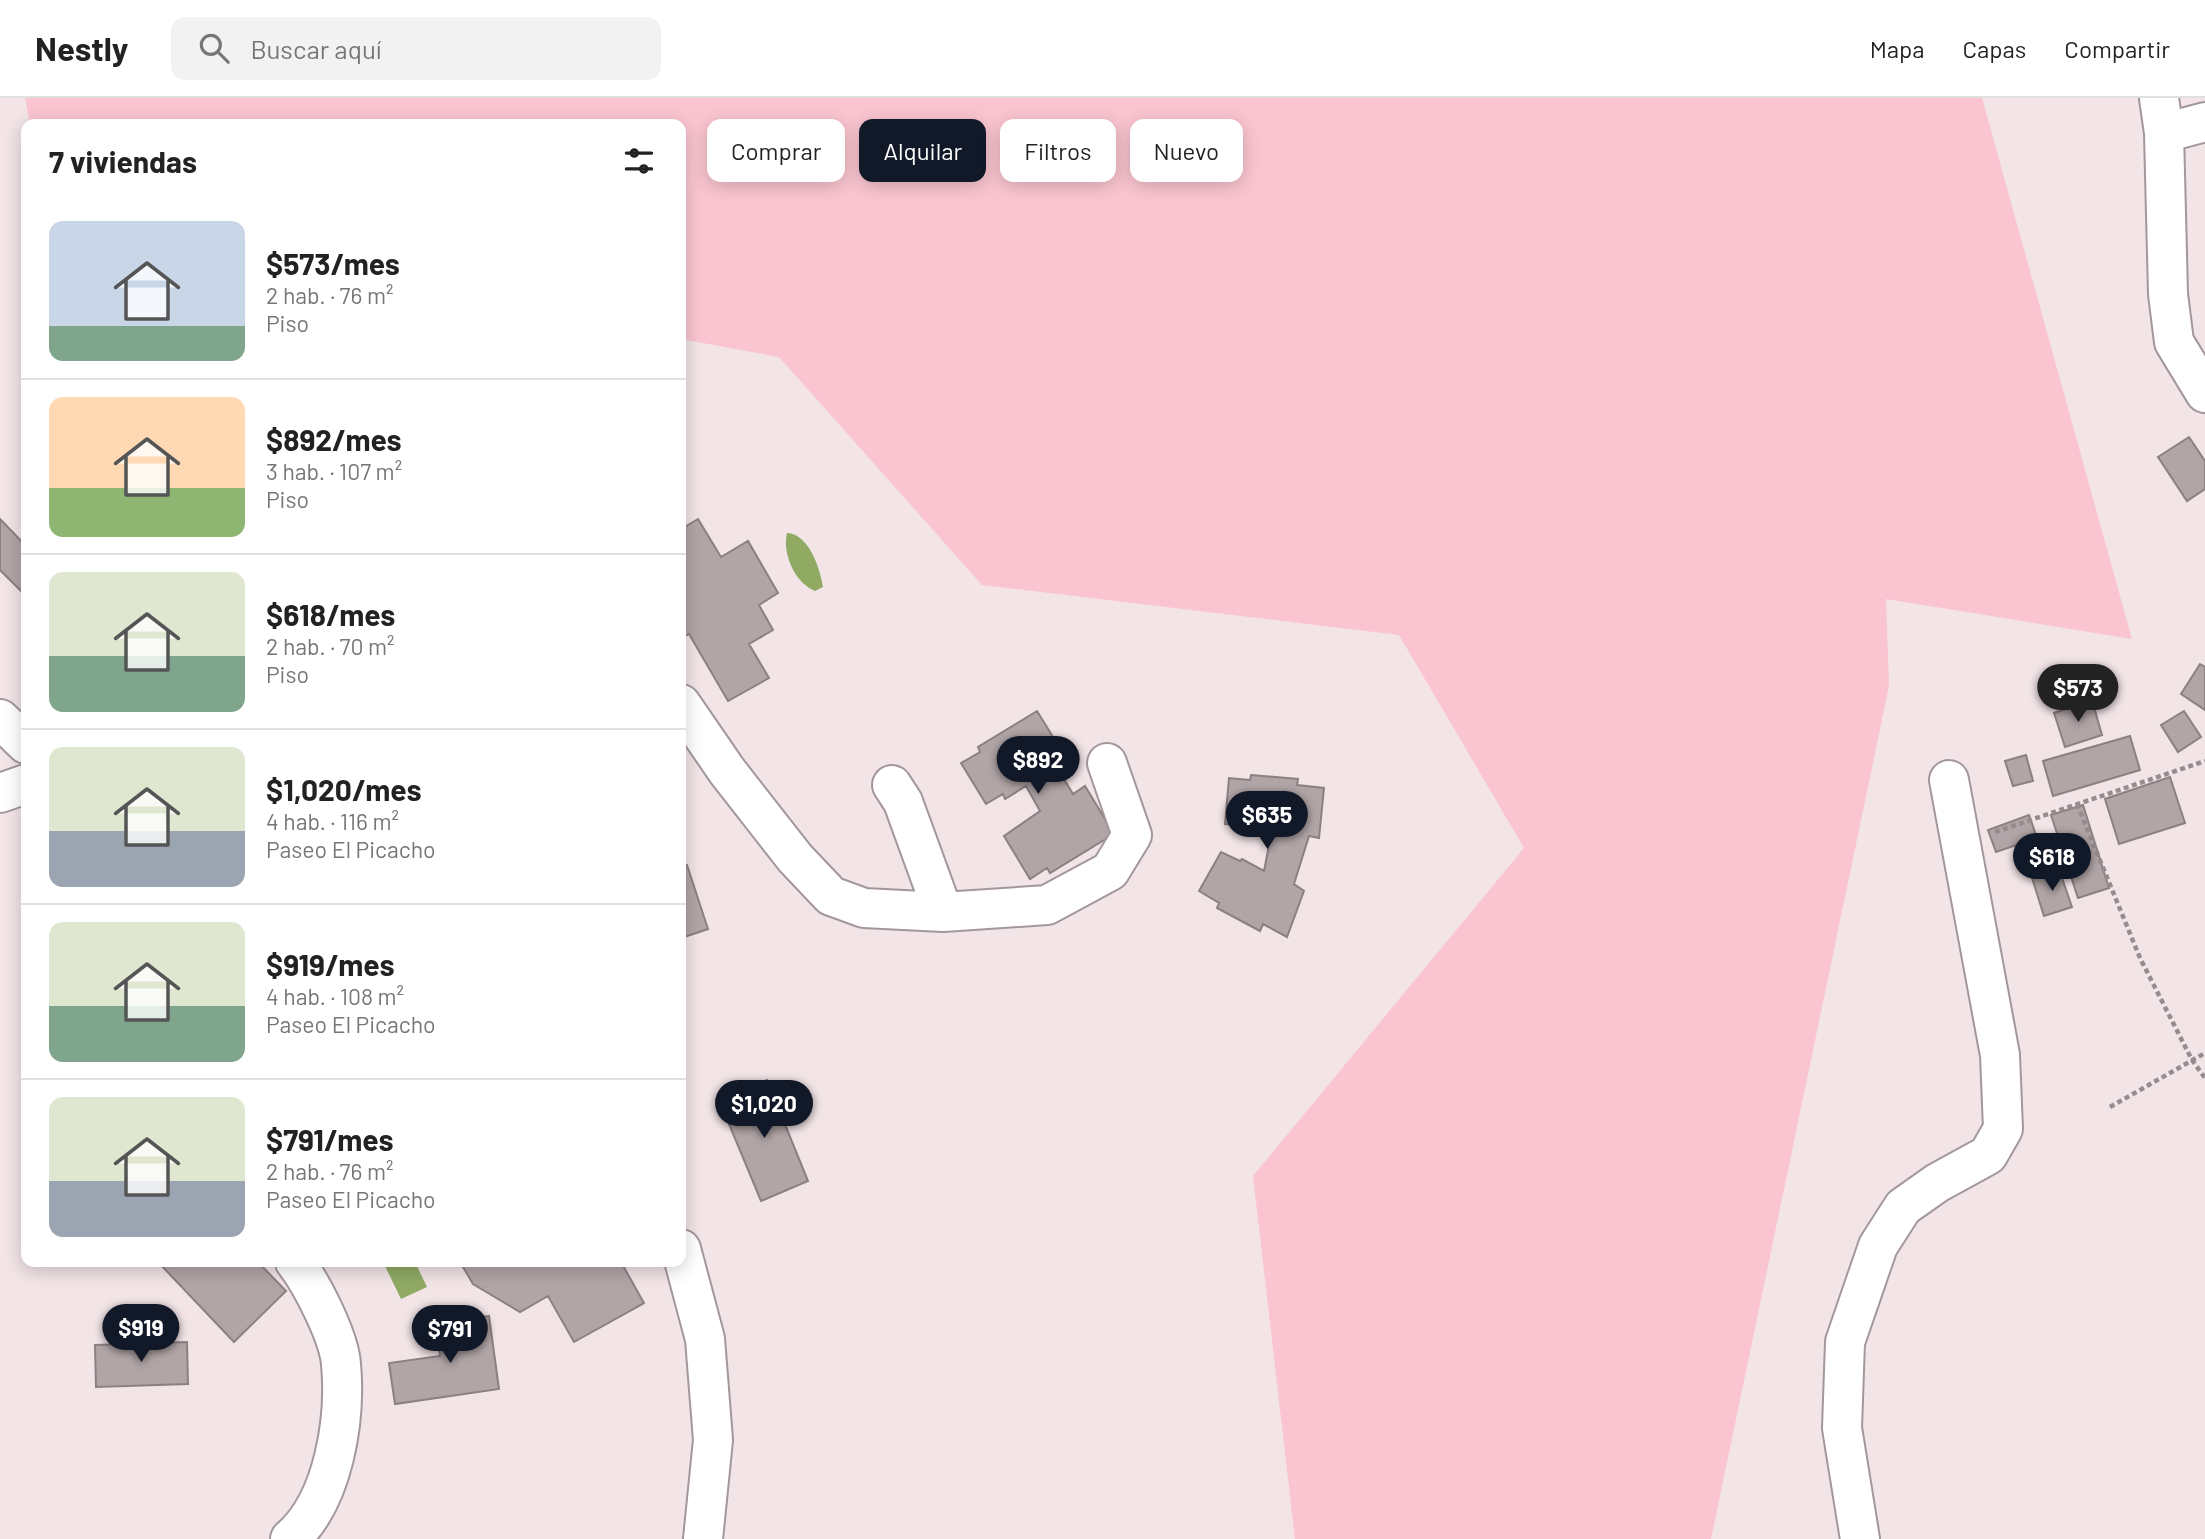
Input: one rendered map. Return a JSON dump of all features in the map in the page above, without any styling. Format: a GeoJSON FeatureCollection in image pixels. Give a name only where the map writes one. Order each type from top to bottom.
{"type":"FeatureCollection","features":[{"type":"Feature","properties":{"kind":"street"},"geometry":{"type":"LineString","coordinates":[[2205,122],[2162,115],[2168,294],[2174,342],[2205,394]]}},
{"type":"Feature","properties":{"kind":"street"},"geometry":{"type":"LineString","coordinates":[[686,711],[727,771],[795,858],[831,897],[864,908],[943,912],[1047,905],[1110,871],[1132,835],[1107,763]]}},
{"type":"Feature","properties":{"kind":"street"},"geometry":{"type":"LineString","coordinates":[[0,719],[21,739]]}},
{"type":"Feature","properties":{"kind":"street"},"geometry":{"type":"LineString","coordinates":[[1860,1539],[1842,1428],[1845,1342],[1878,1246],[1903,1207],[1937,1183],[1988,1156],[2003,1129],[2000,1055],[1949,780]]}},
{"type":"Feature","properties":{"kind":"street"},"geometry":{"type":"LineString","coordinates":[[892,785],[903,802],[943,912]]}},
{"type":"Feature","properties":{"kind":"street"},"geometry":{"type":"LineString","coordinates":[[0,793],[21,786]]}},
{"type":"Feature","properties":{"kind":"street"},"geometry":{"type":"LineString","coordinates":[[290,1539],[303,1527],[324,1490],[340,1438],[341,1362],[327,1316],[298,1267]]}},
{"type":"Feature","properties":{"kind":"street"},"geometry":{"type":"LineString","coordinates":[[686,1267],[705,1339],[713,1440],[703,1539]]}},
{"type":"Feature","properties":{"kind":"path"},"geometry":{"type":"LineString","coordinates":[[1961,843],[2205,761]]}},
{"type":"Feature","properties":{"kind":"path"},"geometry":{"type":"LineString","coordinates":[[2077,804],[2140,958],[2192,1060],[2205,1078]]}},
{"type":"Feature","properties":{"kind":"path"},"geometry":{"type":"LineString","coordinates":[[2110,1107],[2205,1053]]}},
{"type":"Feature","properties":{"kind":"shaded area"},"geometry":{"type":"Polygon","coordinates":[[[25,98],[1982,98],[2132,639],[1886,599],[1889,686],[1711,1539],[1295,1539],[1253,1176],[1524,848],[1399,635],[982,585],[779,357],[686,340],[686,119],[29,119],[25,98]]]}},
{"type":"Feature","properties":{"kind":"shaded area"},"geometry":{"type":"Polygon","coordinates":[[[787,533],[801,539],[812,553],[823,587],[815,591],[801,582],[796,575],[786,550],[787,533]]]}},
{"type":"Feature","properties":{"kind":"shaded area"},"geometry":{"type":"Polygon","coordinates":[[[385,1267],[417,1267],[427,1287],[401,1299],[385,1267]]]}},
{"type":"Feature","properties":{"kind":"building"},"geometry":{"type":"Polygon","coordinates":[[[2189,437],[2205,461],[2205,489],[2187,501],[2158,457],[2189,437]]]}},
{"type":"Feature","properties":{"kind":"building"},"geometry":{"type":"Polygon","coordinates":[[[0,519],[21,541],[21,591],[0,570],[0,519]]]}},
{"type":"Feature","properties":{"kind":"building"},"geometry":{"type":"Polygon","coordinates":[[[698,519],[721,557],[748,541],[778,593],[759,605],[773,630],[749,644],[769,678],[728,701],[689,634],[686,636],[686,526],[698,519]]]}},
{"type":"Feature","properties":{"kind":"building"},"geometry":{"type":"Polygon","coordinates":[[[2200,664],[2205,667],[2205,710],[2181,694],[2200,664]]]}},
{"type":"Feature","properties":{"kind":"building"},"geometry":{"type":"Polygon","coordinates":[[[2092,700],[2102,735],[2065,747],[2054,713],[2092,700]]]}},
{"type":"Feature","properties":{"kind":"building"},"geometry":{"type":"Polygon","coordinates":[[[1037,711],[1066,758],[1055,764],[1073,794],[1085,786],[1114,834],[1050,873],[1047,868],[1030,879],[1004,836],[1040,811],[1026,786],[1005,799],[1003,794],[986,804],[961,763],[980,752],[978,747],[1037,711]]]}},
{"type":"Feature","properties":{"kind":"building"},"geometry":{"type":"Polygon","coordinates":[[[2184,711],[2201,737],[2178,752],[2161,725],[2184,711]]]}},
{"type":"Feature","properties":{"kind":"building"},"geometry":{"type":"Polygon","coordinates":[[[2130,736],[2140,770],[2053,796],[2043,761],[2130,736]]]}},
{"type":"Feature","properties":{"kind":"building"},"geometry":{"type":"Polygon","coordinates":[[[2026,755],[2033,781],[2013,786],[2005,761],[2026,755]]]}},
{"type":"Feature","properties":{"kind":"building"},"geometry":{"type":"Polygon","coordinates":[[[1251,775],[1298,779],[1297,785],[1324,788],[1319,838],[1309,836],[1294,884],[1304,891],[1287,937],[1263,924],[1260,931],[1217,908],[1219,903],[1199,891],[1221,852],[1264,871],[1271,835],[1246,832],[1246,826],[1225,824],[1229,778],[1250,780],[1251,775]]]}},
{"type":"Feature","properties":{"kind":"building"},"geometry":{"type":"Polygon","coordinates":[[[2170,777],[2185,823],[2119,844],[2105,799],[2170,777]]]}},
{"type":"Feature","properties":{"kind":"building"},"geometry":{"type":"Polygon","coordinates":[[[2083,805],[2109,888],[2078,898],[2051,815],[2083,805]]]}},
{"type":"Feature","properties":{"kind":"building"},"geometry":{"type":"Polygon","coordinates":[[[2029,815],[2037,838],[1996,852],[1988,830],[2029,815]]]}},
{"type":"Feature","properties":{"kind":"building"},"geometry":{"type":"Polygon","coordinates":[[[686,866],[708,929],[686,936],[686,866]]]}},
{"type":"Feature","properties":{"kind":"building"},"geometry":{"type":"Polygon","coordinates":[[[2059,869],[2072,907],[2044,916],[2032,878],[2059,869]]]}},
{"type":"Feature","properties":{"kind":"building"},"geometry":{"type":"Polygon","coordinates":[[[767,1080],[808,1181],[761,1201],[719,1100],[767,1080]]]}},
{"type":"Feature","properties":{"kind":"building"},"geometry":{"type":"Polygon","coordinates":[[[163,1267],[263,1267],[286,1291],[234,1342],[163,1267]]]}},
{"type":"Feature","properties":{"kind":"building"},"geometry":{"type":"Polygon","coordinates":[[[463,1267],[624,1267],[644,1303],[574,1342],[548,1296],[520,1312],[473,1284],[463,1267]]]}},
{"type":"Feature","properties":{"kind":"building"},"geometry":{"type":"Polygon","coordinates":[[[489,1316],[499,1389],[395,1404],[389,1363],[440,1356],[436,1324],[489,1316]]]}},
{"type":"Feature","properties":{"kind":"building"},"geometry":{"type":"Polygon","coordinates":[[[187,1342],[188,1384],[96,1387],[95,1345],[187,1342]]]}}]}
